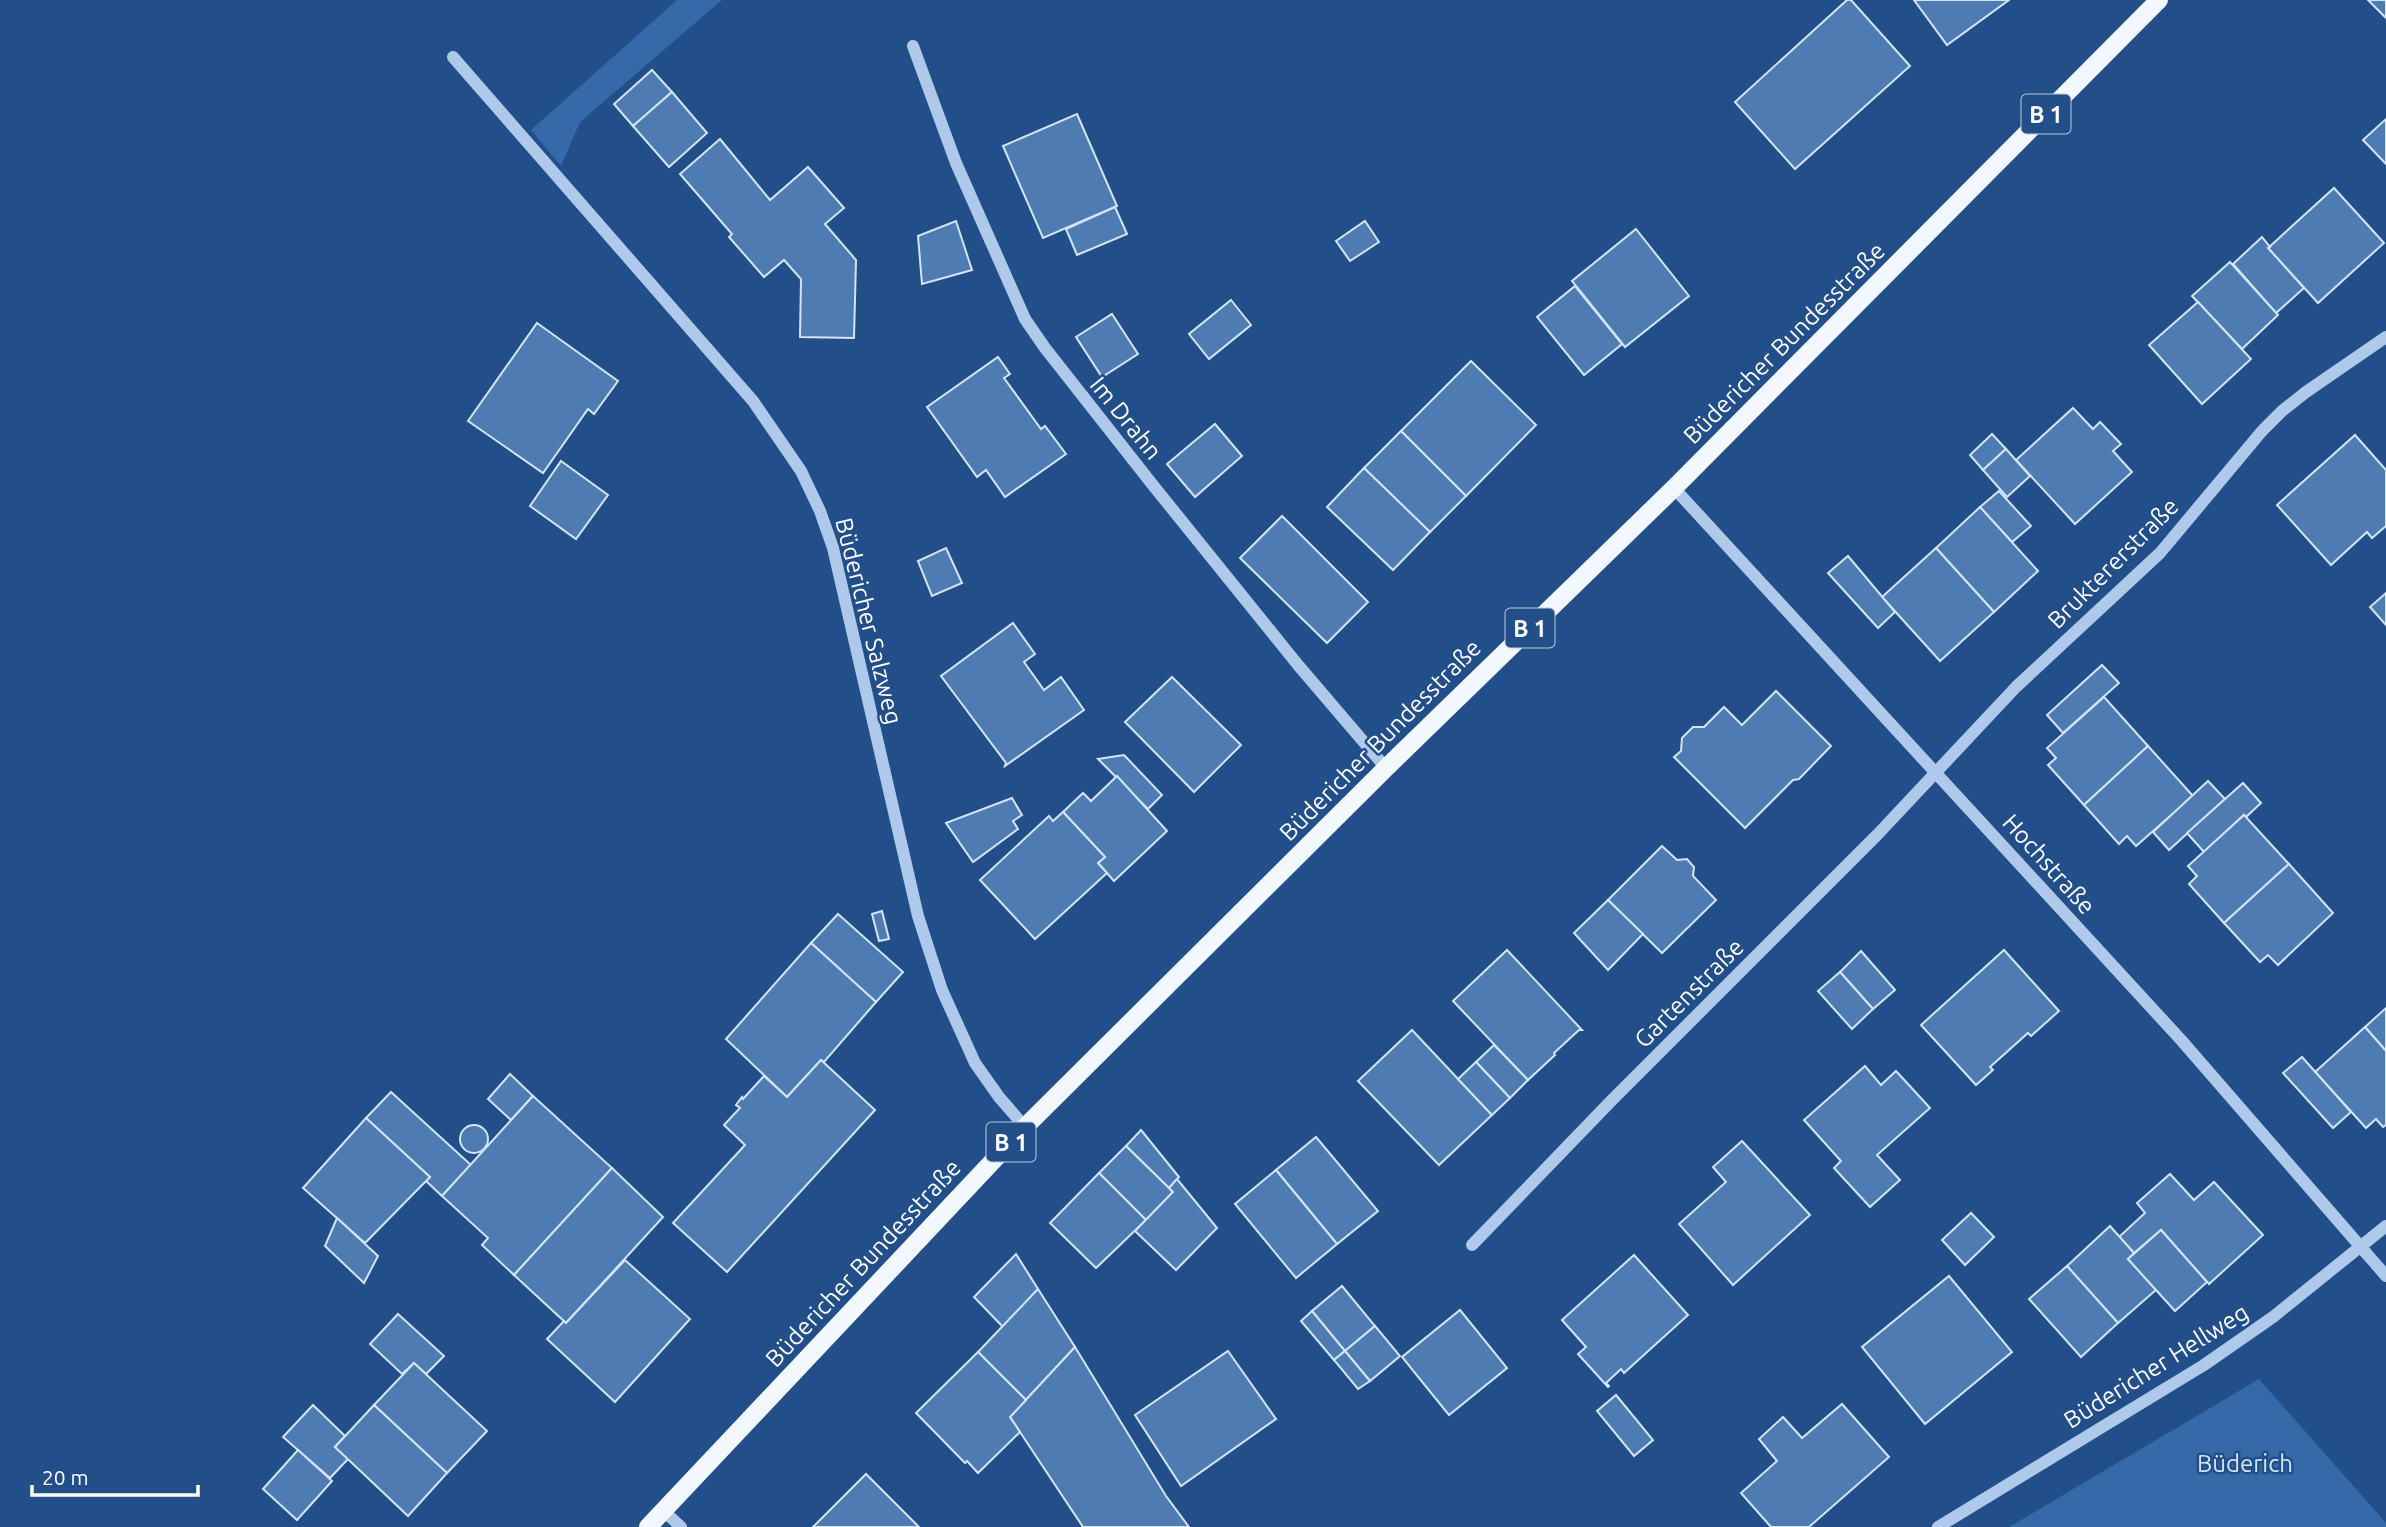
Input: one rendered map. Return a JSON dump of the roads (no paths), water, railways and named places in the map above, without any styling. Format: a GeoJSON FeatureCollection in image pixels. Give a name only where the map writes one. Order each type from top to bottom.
{"type":"FeatureCollection","features":[{"type":"Feature","properties":{"kind":"main road","name":"Büdericher Bundesstraße"},"geometry":{"type":"LineString","coordinates":[[648,1527],[1026,1127],[1386,768],[1674,488],[2159,0]]}},
{"type":"Feature","properties":{"kind":"street","name":"Im Drahn"},"geometry":{"type":"LineString","coordinates":[[914,46],[956,163],[1025,319],[1121,445],[1298,665],[1386,768]]}},
{"type":"Feature","properties":{"kind":"street","name":"Büdericher Salzweg"},"geometry":{"type":"LineString","coordinates":[[453,57],[753,401],[801,471],[820,511],[833,548],[918,916],[943,990],[975,1063],[999,1097],[1026,1127]]}},
{"type":"Feature","properties":{"kind":"street","name":"Bruktererstraße"},"geometry":{"type":"LineString","coordinates":[[1936,771],[2015,687],[2160,553],[2275,417],[2306,392],[2386,337]]}},
{"type":"Feature","properties":{"kind":"street","name":"Hochstraße"},"geometry":{"type":"LineString","coordinates":[[1674,488],[2182,1041],[2386,1276]]}},
{"type":"Feature","properties":{"kind":"street","name":"Gartenstraße"},"geometry":{"type":"LineString","coordinates":[[1472,1245],[1612,1100],[1878,834],[1936,771]]}},
{"type":"Feature","properties":{"kind":"street","name":"Büdericher Hellweg"},"geometry":{"type":"LineString","coordinates":[[1938,1527],[2204,1365],[2273,1317],[2386,1226]]}},
{"type":"Feature","properties":{"kind":"street"},"geometry":{"type":"LineString","coordinates":[[663,1510],[681,1527]]}},
{"type":"Feature","properties":{"kind":"park label","name":"Büderich"},"geometry":{"type":"Point","coordinates":[2245,1463]}}]}
